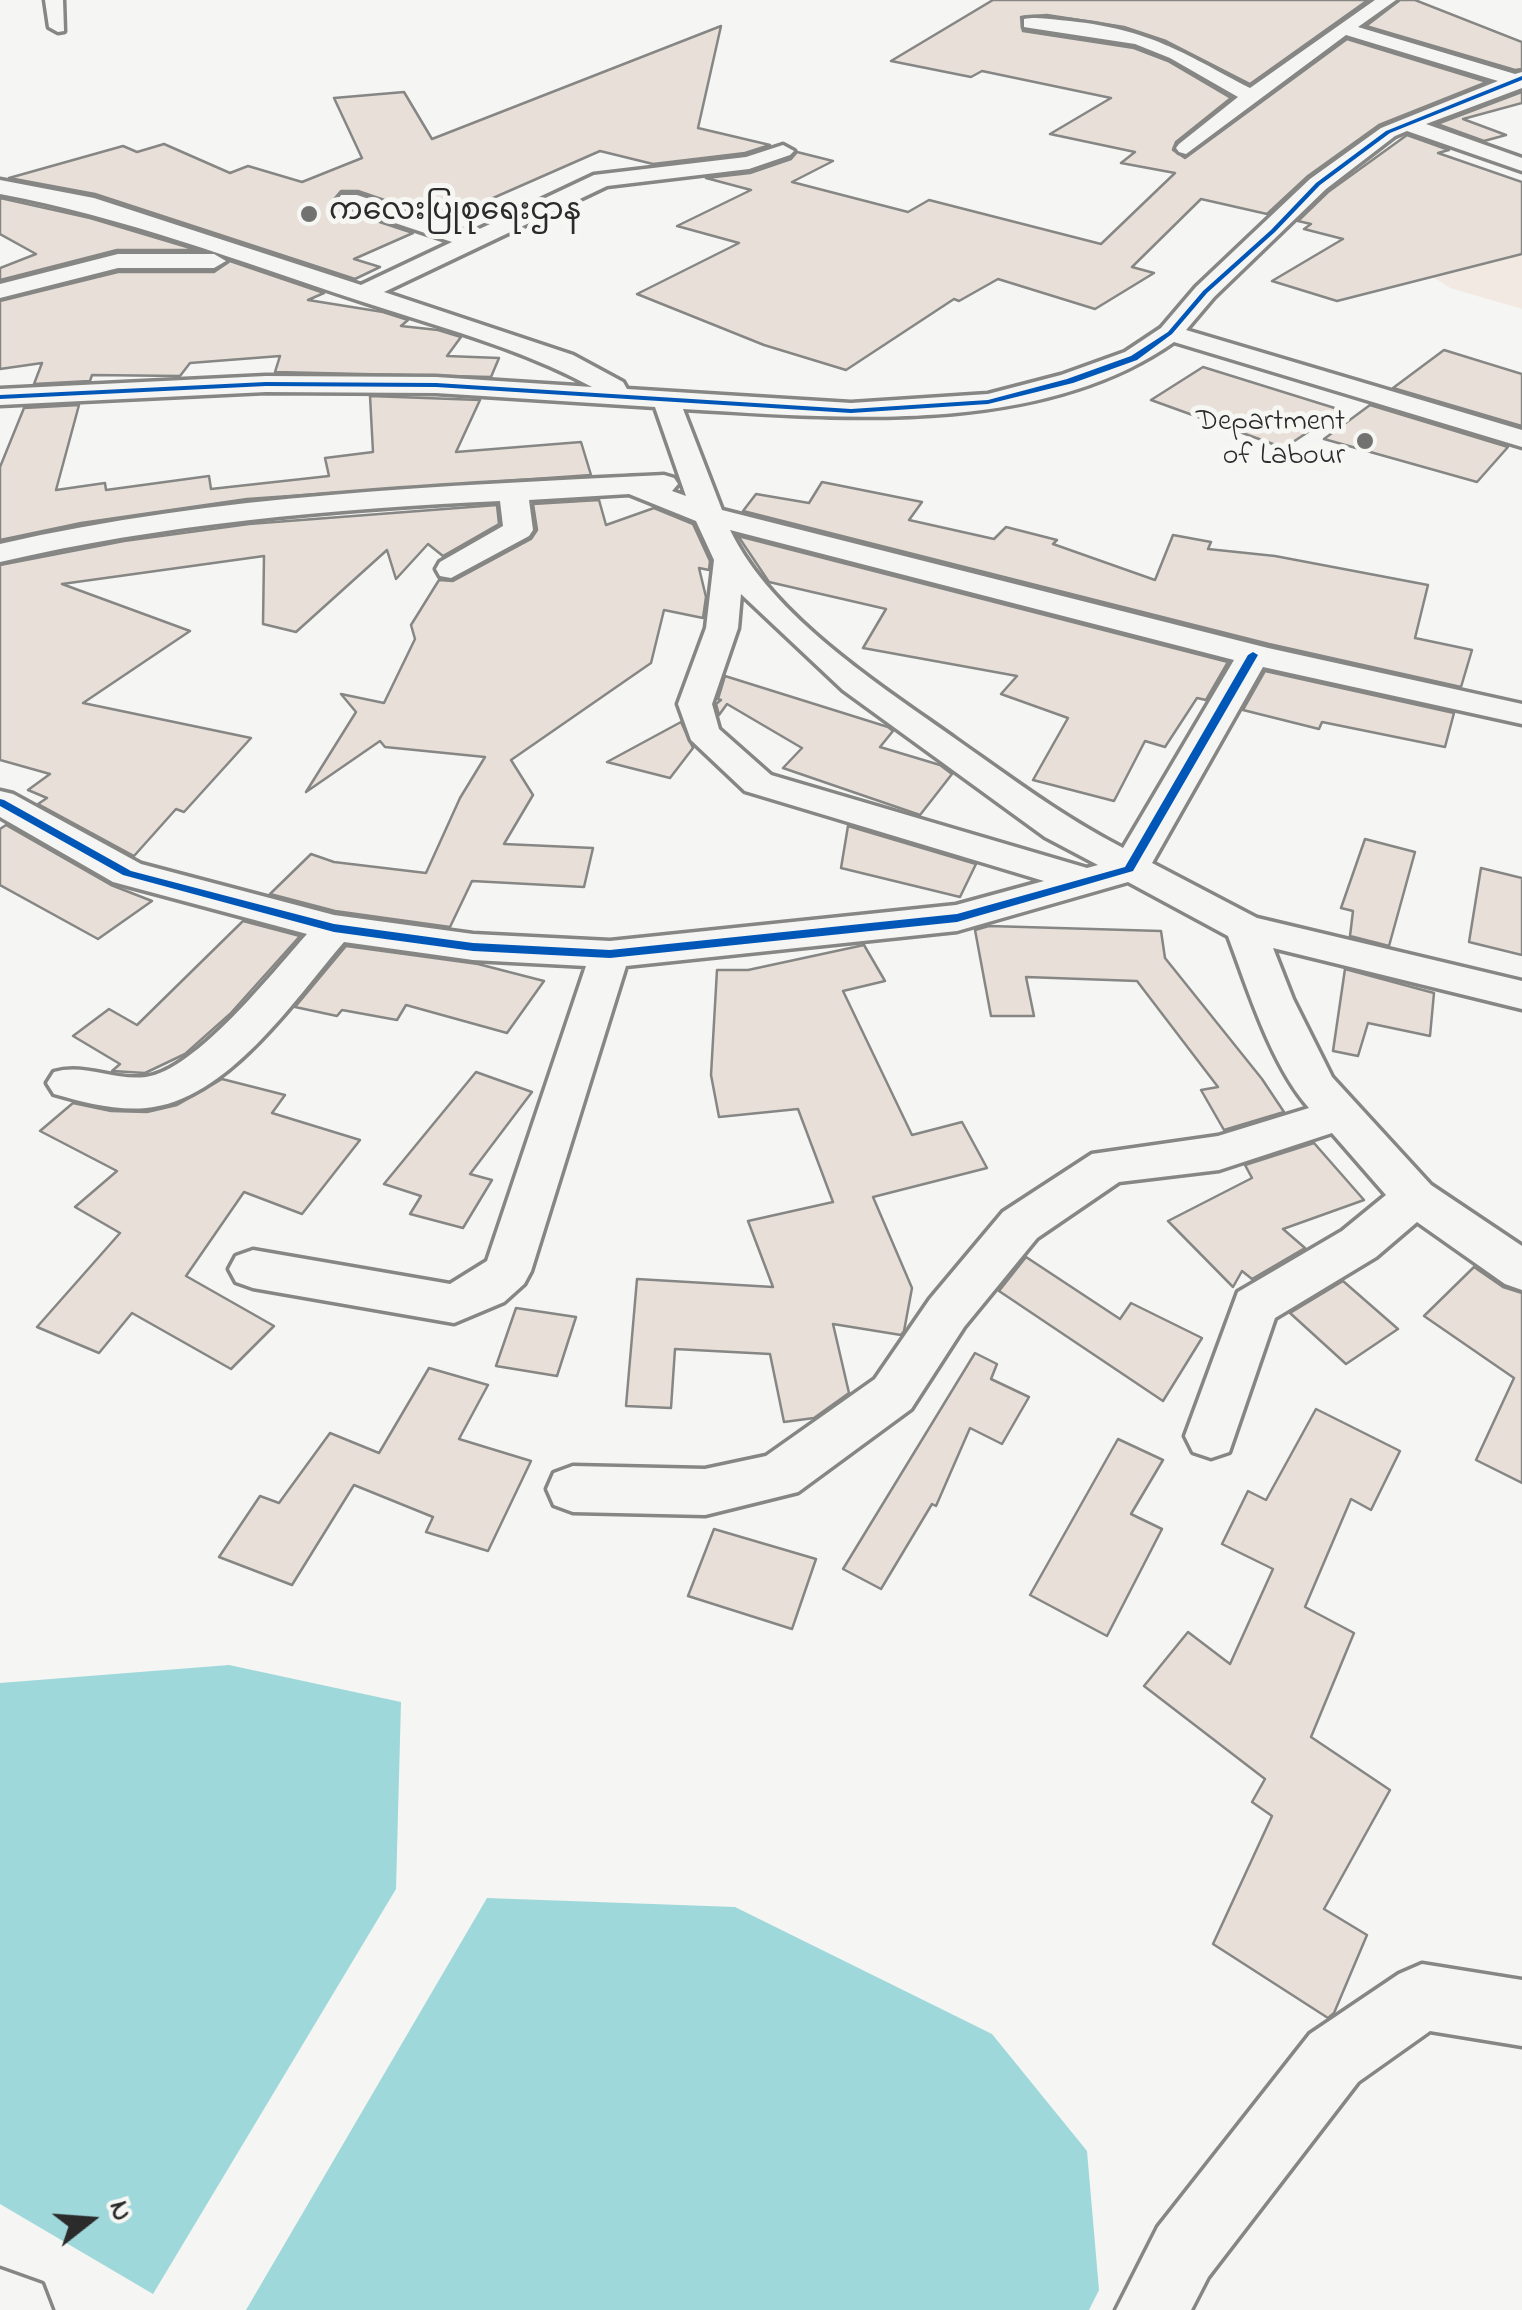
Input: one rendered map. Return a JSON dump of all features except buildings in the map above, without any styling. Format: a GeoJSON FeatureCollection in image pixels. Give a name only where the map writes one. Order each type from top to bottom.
{"type":"FeatureCollection","features":[{"type":"Feature","properties":{"kind":"street"},"geometry":{"type":"LineString","coordinates":[[54,0],[58,27]]}},
{"type":"Feature","properties":{"kind":"street"},"geometry":{"type":"LineString","coordinates":[[1186,148],[1387,0]]}},
{"type":"Feature","properties":{"kind":"street"},"geometry":{"type":"LineString","coordinates":[[1103,31],[1126,12]]}},
{"type":"Feature","properties":{"kind":"street"},"geometry":{"type":"LineString","coordinates":[[1030,23],[1138,38],[1178,54],[1218,81],[1252,96]]}},
{"type":"Feature","properties":{"kind":"street"},"geometry":{"type":"LineString","coordinates":[[1344,28],[1520,80]]}},
{"type":"Feature","properties":{"kind":"street"},"geometry":{"type":"LineString","coordinates":[[0,397],[266,384],[436,385],[850,411],[988,402],[1134,358],[1170,333],[1205,292],[1274,231],[1318,184],[1388,132],[1520,80]]}},
{"type":"Feature","properties":{"kind":"street"},"geometry":{"type":"LineString","coordinates":[[1406,124],[1522,165]]}},
{"type":"Feature","properties":{"kind":"street"},"geometry":{"type":"LineString","coordinates":[[361,294],[602,180],[749,163],[783,151]]}},
{"type":"Feature","properties":{"kind":"street"},"geometry":{"type":"LineString","coordinates":[[0,187],[86,203],[564,361],[647,397],[696,481],[729,560],[766,604],[855,684],[1058,829],[1245,928],[1522,996]]}},
{"type":"Feature","properties":{"kind":"street"},"geometry":{"type":"LineString","coordinates":[[349,200],[472,241]]}},
{"type":"Feature","properties":{"kind":"street"},"geometry":{"type":"LineString","coordinates":[[0,292],[140,258],[272,264]]}},
{"type":"Feature","properties":{"kind":"street"},"geometry":{"type":"LineString","coordinates":[[1170,333],[1522,439]]}},
{"type":"Feature","properties":{"kind":"street"},"geometry":{"type":"LineString","coordinates":[[0,553],[91,532],[513,489],[696,481]]}},
{"type":"Feature","properties":{"kind":"street"},"geometry":{"type":"LineString","coordinates":[[633,486],[711,516],[1253,656],[1522,714]]}},
{"type":"Feature","properties":{"kind":"street"},"geometry":{"type":"LineString","coordinates":[[452,569],[518,530],[513,489]]}},
{"type":"Feature","properties":{"kind":"street"},"geometry":{"type":"LineString","coordinates":[[729,560],[722,628],[695,704],[703,733],[730,760],[758,783],[1087,882]]}},
{"type":"Feature","properties":{"kind":"street"},"geometry":{"type":"LineString","coordinates":[[0,802],[127,873],[334,928],[473,946],[610,954],[957,918],[1129,869],[1253,656]]}},
{"type":"Feature","properties":{"kind":"street"},"geometry":{"type":"LineString","coordinates":[[70,1083],[158,1092],[195,1074],[230,1043],[334,928]]}},
{"type":"Feature","properties":{"kind":"street"},"geometry":{"type":"LineString","coordinates":[[1245,928],[1272,1000],[1315,1086],[1415,1197],[1522,1271]]}},
{"type":"Feature","properties":{"kind":"street"},"geometry":{"type":"LineString","coordinates":[[253,1269],[454,1304],[487,1288],[508,1271],[610,954]]}},
{"type":"Feature","properties":{"kind":"street"},"geometry":{"type":"LineString","coordinates":[[574,1489],[705,1492],[779,1476],[893,1394],[947,1313],[1020,1225],[1108,1166],[1219,1153],[1340,1114]]}},
{"type":"Feature","properties":{"kind":"street"},"geometry":{"type":"LineString","coordinates":[[1211,1436],[1255,1306],[1358,1244],[1415,1197]]}},
{"type":"Feature","properties":{"kind":"street"},"geometry":{"type":"LineString","coordinates":[[1152,2310],[1183,2252],[1334,2058],[1422,1997],[1522,2013]]}},
{"type":"Feature","properties":{"kind":"shaded area"},"geometry":{"type":"Polygon","coordinates":[[[1522,210],[1522,309],[1450,288],[1396,253],[1522,210]]]}},
{"type":"Feature","properties":{"kind":"water"},"geometry":{"type":"Polygon","coordinates":[[[229,1665],[401,1702],[396,1889],[153,2294],[0,2204],[0,1683],[229,1665]]]}},
{"type":"Feature","properties":{"kind":"water"},"geometry":{"type":"Polygon","coordinates":[[[487,1898],[735,1907],[992,2034],[1087,2151],[1099,2290],[1089,2310],[246,2310],[487,1898]]]}},
{"type":"Feature","properties":{"kind":"cycle path"},"geometry":{"type":"LineString","coordinates":[[0,397],[266,384],[436,385],[851,411],[988,402],[1070,381],[1134,358],[1170,333],[1205,292],[1318,184],[1388,132],[1522,78]]}},
{"type":"Feature","properties":{"kind":"cycle path"},"geometry":{"type":"LineString","coordinates":[[0,802],[127,873],[334,928],[473,947],[610,954],[957,918],[1129,869],[1253,655]]}},
{"type":"Feature","properties":{"kind":"place","name":"ကလေးပြုစုရေးဌာန"},"geometry":{"type":"Point","coordinates":[309,214]}},
{"type":"Feature","properties":{"kind":"place","name":"Department of Labour"},"geometry":{"type":"Point","coordinates":[1365,441]}}]}
